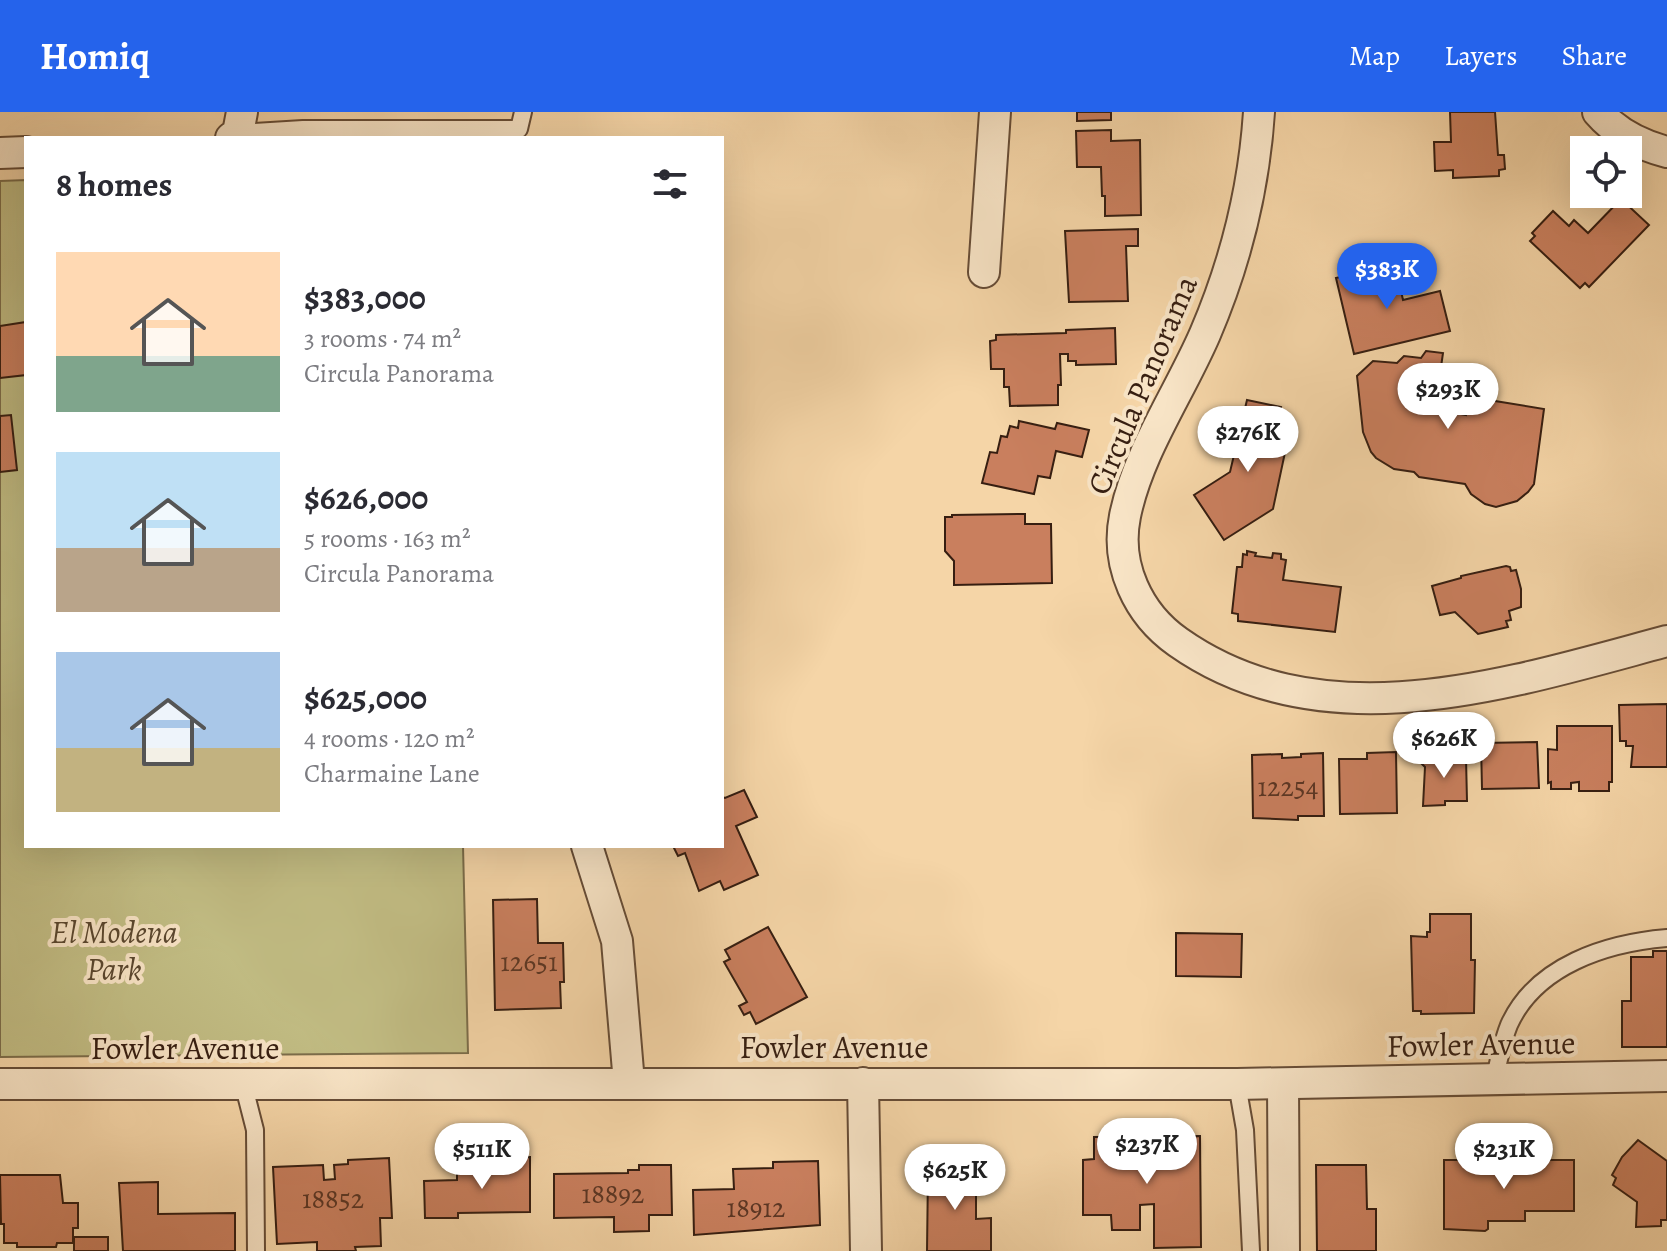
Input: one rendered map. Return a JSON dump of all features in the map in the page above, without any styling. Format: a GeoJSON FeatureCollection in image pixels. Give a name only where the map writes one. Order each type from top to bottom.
{"type":"FeatureCollection","features":[{"type":"Feature","properties":{"kind":"street"},"geometry":{"type":"LineString","coordinates":[[984,272],[995,112]]}},
{"type":"Feature","properties":{"kind":"street","name":"Circula Panorama"},"geometry":{"type":"LineString","coordinates":[[1259,112],[1247,200],[1222,291],[1146,458],[1125,518],[1123,541],[1126,567],[1133,592],[1151,618],[1169,636],[1197,656],[1231,673],[1297,694],[1357,700],[1458,691],[1554,672],[1667,641]]}},
{"type":"Feature","properties":{"kind":"street"},"geometry":{"type":"LineString","coordinates":[[1598,112],[1608,124],[1629,138],[1667,152]]}},
{"type":"Feature","properties":{"kind":"street"},"geometry":{"type":"LineString","coordinates":[[0,153],[24,152]]}},
{"type":"Feature","properties":{"kind":"street"},"geometry":{"type":"LineString","coordinates":[[588,848],[617,941],[629,1083]]}},
{"type":"Feature","properties":{"kind":"street","name":"Fowler Avenue"},"geometry":{"type":"LineString","coordinates":[[0,1084],[1283,1084],[1667,1076]]}},
{"type":"Feature","properties":{"kind":"street"},"geometry":{"type":"LineString","coordinates":[[863,1083],[866,1251]]}},
{"type":"Feature","properties":{"kind":"street"},"geometry":{"type":"LineString","coordinates":[[1283,1084],[1284,1251]]}},
{"type":"Feature","properties":{"kind":"lane"},"geometry":{"type":"LineString","coordinates":[[237,128],[519,129],[523,112]]}},
{"type":"Feature","properties":{"kind":"lane"},"geometry":{"type":"LineString","coordinates":[[1494,1079],[1509,1025],[1526,999],[1549,975],[1609,947],[1667,938]]}},
{"type":"Feature","properties":{"kind":"lane"},"geometry":{"type":"LineString","coordinates":[[243,1083],[255,1130],[256,1251]]}},
{"type":"Feature","properties":{"kind":"lane"},"geometry":{"type":"LineString","coordinates":[[1237,1084],[1245,1130],[1251,1251]]}},
{"type":"Feature","properties":{"kind":"green space","name":"El Modena Park"},"geometry":{"type":"Polygon","coordinates":[[[24,180],[24,848],[463,848],[468,1053],[0,1057],[0,181],[24,180]]]}},
{"type":"Feature","properties":{"kind":"building"},"geometry":{"type":"Polygon","coordinates":[[[1077,112],[1111,112],[1111,120],[1077,121],[1077,112]]]}},
{"type":"Feature","properties":{"kind":"building"},"geometry":{"type":"Polygon","coordinates":[[[1450,112],[1495,112],[1498,155],[1504,155],[1505,169],[1499,170],[1499,176],[1453,178],[1453,170],[1435,171],[1434,142],[1451,142],[1450,112]]]}},
{"type":"Feature","properties":{"kind":"building"},"geometry":{"type":"Polygon","coordinates":[[[1111,130],[1111,141],[1140,140],[1141,215],[1105,216],[1101,167],[1077,167],[1076,131],[1111,130]]]}},
{"type":"Feature","properties":{"kind":"building"},"geometry":{"type":"Polygon","coordinates":[[[1612,208],[1631,208],[1649,225],[1589,287],[1585,283],[1580,288],[1530,241],[1535,236],[1532,233],[1553,211],[1569,226],[1574,220],[1588,233],[1612,208]]]}},
{"type":"Feature","properties":{"kind":"building"},"geometry":{"type":"Polygon","coordinates":[[[1138,229],[1138,246],[1126,246],[1128,301],[1069,302],[1065,231],[1138,229]]]}},
{"type":"Feature","properties":{"kind":"building"},"geometry":{"type":"Polygon","coordinates":[[[1395,264],[1403,300],[1440,291],[1450,331],[1354,354],[1336,278],[1395,264]]]}},
{"type":"Feature","properties":{"kind":"building"},"geometry":{"type":"Polygon","coordinates":[[[24,322],[24,375],[0,378],[0,326],[24,322]]]}},
{"type":"Feature","properties":{"kind":"building"},"geometry":{"type":"Polygon","coordinates":[[[1115,328],[1116,364],[1076,365],[1076,361],[1068,361],[1068,354],[1060,354],[1058,405],[1010,406],[1009,387],[1004,387],[1004,369],[991,369],[990,341],[996,340],[996,335],[1115,328]]]}},
{"type":"Feature","properties":{"kind":"building"},"geometry":{"type":"Polygon","coordinates":[[[1426,351],[1443,353],[1439,381],[1458,393],[1460,414],[1466,415],[1470,397],[1544,409],[1534,484],[1517,501],[1496,507],[1485,504],[1471,494],[1465,484],[1419,477],[1414,472],[1394,469],[1371,452],[1363,432],[1357,376],[1373,361],[1397,363],[1404,356],[1421,358],[1426,351]]]}},
{"type":"Feature","properties":{"kind":"building"},"geometry":{"type":"Polygon","coordinates":[[[1247,400],[1281,407],[1274,440],[1287,443],[1273,509],[1224,540],[1194,495],[1230,472],[1247,400]]]}},
{"type":"Feature","properties":{"kind":"building"},"geometry":{"type":"Polygon","coordinates":[[[11,415],[17,470],[0,472],[0,416],[11,415]]]}},
{"type":"Feature","properties":{"kind":"building"},"geometry":{"type":"Polygon","coordinates":[[[1019,421],[1055,429],[1057,423],[1089,430],[1082,457],[1056,451],[1050,478],[1038,476],[1034,494],[982,483],[990,452],[997,453],[1001,436],[1007,437],[1010,426],[1018,428],[1019,421]]]}},
{"type":"Feature","properties":{"kind":"building"},"geometry":{"type":"Polygon","coordinates":[[[1025,514],[1025,524],[1051,524],[1052,583],[954,585],[954,561],[945,551],[945,517],[1025,514]]]}},
{"type":"Feature","properties":{"kind":"building"},"geometry":{"type":"Polygon","coordinates":[[[1247,551],[1256,553],[1255,556],[1272,558],[1273,553],[1281,554],[1281,559],[1286,560],[1283,580],[1341,587],[1335,632],[1238,621],[1238,614],[1232,613],[1237,567],[1242,567],[1243,554],[1247,555],[1247,551]]]}},
{"type":"Feature","properties":{"kind":"building"},"geometry":{"type":"Polygon","coordinates":[[[1506,566],[1511,571],[1516,570],[1521,589],[1521,607],[1509,611],[1511,620],[1506,621],[1508,627],[1478,634],[1455,612],[1440,615],[1432,586],[1506,566]]]}},
{"type":"Feature","properties":{"kind":"building"},"geometry":{"type":"Polygon","coordinates":[[[1667,704],[1667,767],[1631,767],[1633,746],[1626,746],[1626,741],[1620,741],[1619,705],[1667,704]]]}},
{"type":"Feature","properties":{"kind":"building"},"geometry":{"type":"Polygon","coordinates":[[[1557,726],[1612,726],[1612,782],[1609,782],[1609,791],[1579,791],[1579,782],[1571,783],[1571,789],[1551,789],[1551,782],[1548,783],[1548,749],[1557,750],[1557,726]]]}},
{"type":"Feature","properties":{"kind":"building"},"geometry":{"type":"Polygon","coordinates":[[[1537,742],[1539,788],[1482,789],[1481,743],[1537,742]]]}},
{"type":"Feature","properties":{"kind":"building"},"geometry":{"type":"Polygon","coordinates":[[[1396,752],[1397,813],[1340,814],[1339,759],[1367,759],[1367,753],[1396,752]]]}},
{"type":"Feature","properties":{"kind":"building"},"geometry":{"type":"Polygon","coordinates":[[[1323,753],[1324,816],[1298,816],[1298,820],[1253,818],[1252,755],[1282,754],[1282,758],[1323,753]]]}},
{"type":"Feature","properties":{"kind":"building"},"geometry":{"type":"Polygon","coordinates":[[[1425,753],[1440,753],[1440,758],[1466,758],[1467,801],[1445,801],[1445,805],[1423,806],[1425,767],[1420,762],[1425,753]]]}},
{"type":"Feature","properties":{"kind":"building"},"geometry":{"type":"Polygon","coordinates":[[[744,790],[757,817],[736,826],[758,875],[724,890],[720,881],[699,891],[685,853],[678,856],[674,848],[724,848],[725,798],[744,790]]]}},
{"type":"Feature","properties":{"kind":"building"},"geometry":{"type":"Polygon","coordinates":[[[537,899],[538,943],[563,943],[561,1008],[495,1010],[493,900],[537,899]]]}},
{"type":"Feature","properties":{"kind":"building"},"geometry":{"type":"Polygon","coordinates":[[[1430,914],[1471,914],[1471,960],[1475,960],[1474,1013],[1421,1014],[1421,1011],[1413,1011],[1411,936],[1427,937],[1430,914]]]}},
{"type":"Feature","properties":{"kind":"building"},"geometry":{"type":"Polygon","coordinates":[[[768,927],[807,997],[756,1024],[750,1012],[744,1015],[739,1006],[747,1002],[724,962],[730,959],[725,950],[768,927]]]}},
{"type":"Feature","properties":{"kind":"building"},"geometry":{"type":"Polygon","coordinates":[[[1176,933],[1242,934],[1241,977],[1176,976],[1176,933]]]}},
{"type":"Feature","properties":{"kind":"building"},"geometry":{"type":"Polygon","coordinates":[[[1653,951],[1667,951],[1667,1047],[1622,1047],[1622,1001],[1631,1001],[1631,957],[1653,957],[1653,951]]]}},
{"type":"Feature","properties":{"kind":"building"},"geometry":{"type":"Polygon","coordinates":[[[1200,1136],[1201,1247],[1154,1248],[1154,1204],[1140,1205],[1140,1230],[1112,1230],[1111,1215],[1083,1215],[1083,1160],[1094,1159],[1094,1137],[1200,1136]]]}},
{"type":"Feature","properties":{"kind":"building"},"geometry":{"type":"Polygon","coordinates":[[[1638,1140],[1667,1161],[1667,1220],[1661,1220],[1661,1226],[1636,1227],[1637,1202],[1613,1185],[1616,1178],[1612,1175],[1622,1157],[1638,1140]]]}},
{"type":"Feature","properties":{"kind":"building"},"geometry":{"type":"Polygon","coordinates":[[[530,1157],[530,1212],[458,1213],[458,1218],[425,1218],[424,1181],[457,1180],[457,1169],[496,1168],[496,1158],[530,1157]]]}},
{"type":"Feature","properties":{"kind":"building"},"geometry":{"type":"Polygon","coordinates":[[[389,1158],[392,1218],[380,1218],[381,1246],[355,1247],[356,1251],[317,1251],[317,1242],[277,1244],[273,1167],[323,1165],[324,1180],[335,1179],[334,1165],[348,1164],[348,1160],[389,1158]]]}},
{"type":"Feature","properties":{"kind":"building"},"geometry":{"type":"Polygon","coordinates":[[[1444,1160],[1574,1160],[1574,1211],[1525,1211],[1525,1221],[1488,1221],[1485,1231],[1444,1229],[1444,1160]]]}},
{"type":"Feature","properties":{"kind":"building"},"geometry":{"type":"Polygon","coordinates":[[[818,1161],[820,1225],[694,1235],[693,1190],[734,1189],[733,1169],[773,1168],[773,1162],[818,1161]]]}},
{"type":"Feature","properties":{"kind":"building"},"geometry":{"type":"Polygon","coordinates":[[[954,1161],[954,1171],[976,1171],[976,1219],[991,1218],[991,1251],[927,1251],[928,1172],[937,1171],[937,1162],[954,1161]]]}},
{"type":"Feature","properties":{"kind":"building"},"geometry":{"type":"Polygon","coordinates":[[[639,1165],[671,1165],[672,1215],[649,1215],[649,1231],[614,1232],[614,1217],[554,1218],[554,1174],[628,1173],[628,1170],[639,1170],[639,1165]]]}},
{"type":"Feature","properties":{"kind":"building"},"geometry":{"type":"Polygon","coordinates":[[[1316,1165],[1366,1165],[1367,1209],[1376,1209],[1376,1251],[1317,1251],[1316,1165]]]}},
{"type":"Feature","properties":{"kind":"building"},"geometry":{"type":"Polygon","coordinates":[[[0,1175],[60,1175],[63,1203],[78,1203],[78,1228],[73,1228],[73,1243],[57,1243],[56,1247],[17,1247],[17,1243],[4,1243],[0,1175]]]}},
{"type":"Feature","properties":{"kind":"building"},"geometry":{"type":"Polygon","coordinates":[[[158,1182],[158,1214],[235,1213],[235,1251],[123,1251],[119,1183],[158,1182]]]}},
{"type":"Feature","properties":{"kind":"building"},"geometry":{"type":"Polygon","coordinates":[[[74,1237],[108,1237],[108,1251],[74,1251],[74,1237]]]}}]}
